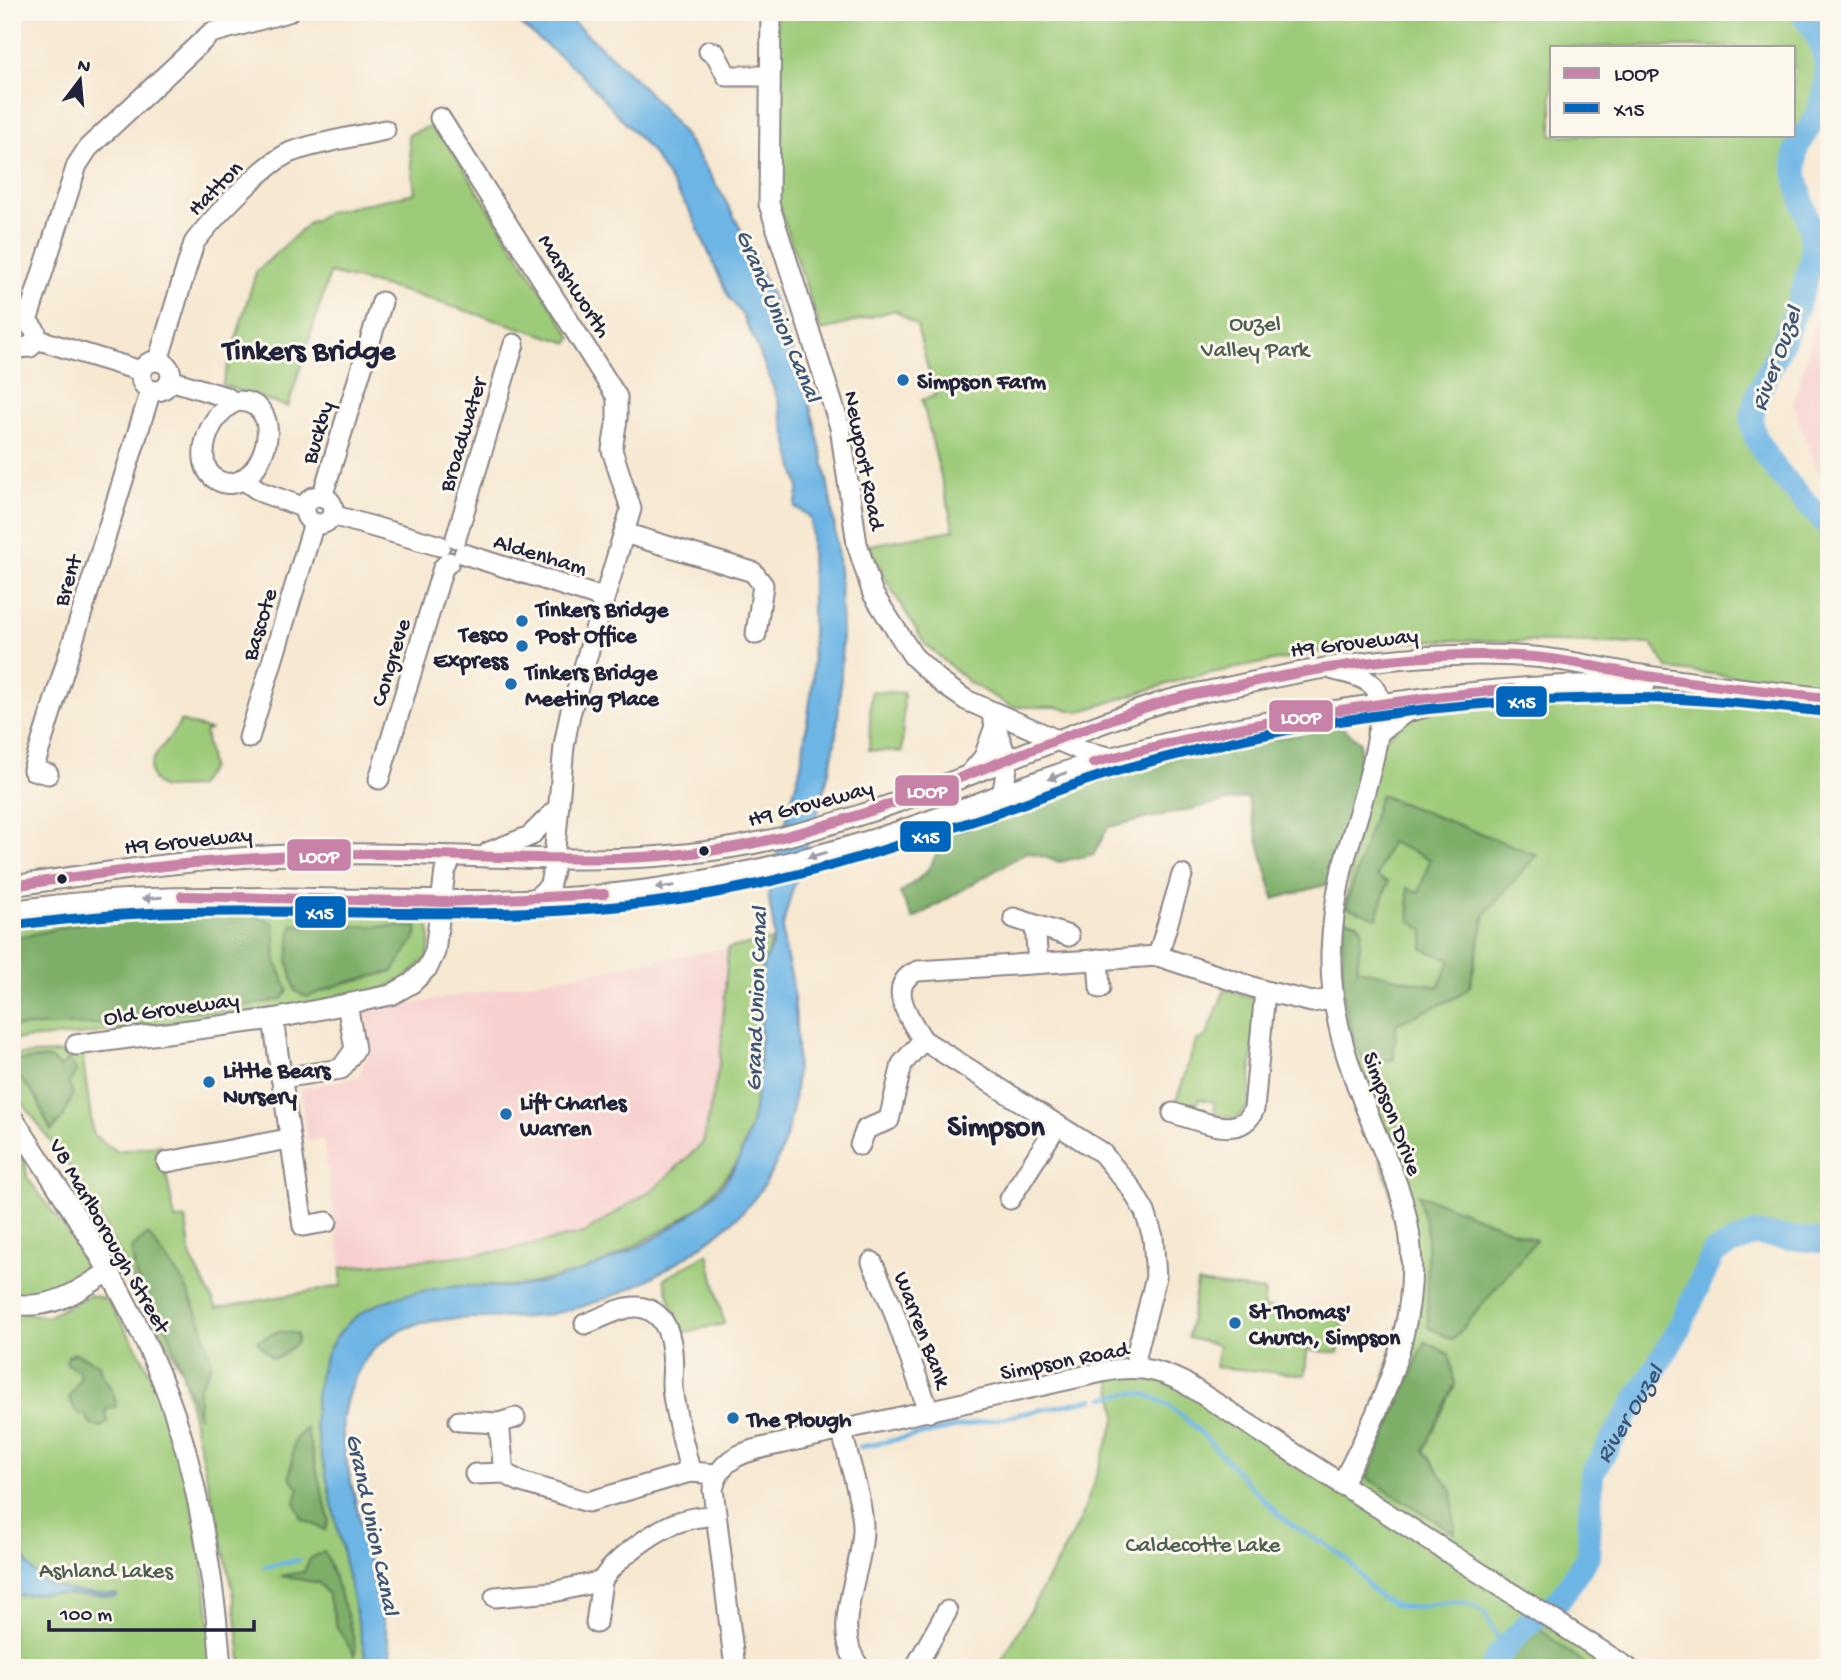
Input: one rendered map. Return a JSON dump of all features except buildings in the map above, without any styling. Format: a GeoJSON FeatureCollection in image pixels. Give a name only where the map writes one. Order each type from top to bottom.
{"type":"FeatureCollection","features":[{"type":"Feature","properties":{"kind":"street"},"geometry":{"type":"LineString","coordinates":[[14,353],[30,347],[36,339],[35,329],[20,323],[77,165],[88,148],[211,33],[288,12]]}},
{"type":"Feature","properties":{"kind":"street","name":"Newport Road"},"geometry":{"type":"LineString","coordinates":[[771,12],[768,76],[769,204],[840,427],[857,544],[873,594],[913,656],[943,684],[993,721],[1060,740],[1094,755],[1112,758]]}},
{"type":"Feature","properties":{"kind":"street"},"geometry":{"type":"LineString","coordinates":[[709,51],[715,53],[727,76],[768,76]]}},
{"type":"Feature","properties":{"kind":"street","name":"Marshworth"},"geometry":{"type":"LineString","coordinates":[[440,118],[617,397],[612,450],[631,509],[570,714],[557,809],[554,866]]}},
{"type":"Feature","properties":{"kind":"street","name":"Hatton"},"geometry":{"type":"LineString","coordinates":[[150,366],[194,243],[205,228],[277,158],[293,151],[385,130]]}},
{"type":"Feature","properties":{"kind":"street","name":"Buckby"},"geometry":{"type":"LineString","coordinates":[[317,515],[311,498],[322,497],[382,302]]}},
{"type":"Feature","properties":{"kind":"street"},"geometry":{"type":"LineString","coordinates":[[36,339],[169,368],[170,380],[165,388],[151,390],[143,385],[150,366]]}},
{"type":"Feature","properties":{"kind":"street","name":"Broadwater"},"geometry":{"type":"LineString","coordinates":[[452,550],[514,344]]}},
{"type":"Feature","properties":{"kind":"street"},"geometry":{"type":"LineString","coordinates":[[170,380],[226,397],[233,402],[251,403],[265,414],[268,429],[257,465],[244,480]]}},
{"type":"Feature","properties":{"kind":"street","name":"Brent"},"geometry":{"type":"LineString","coordinates":[[48,774],[33,770],[151,390]]}},
{"type":"Feature","properties":{"kind":"street","name":"Aldenham"},"geometry":{"type":"LineString","coordinates":[[233,402],[219,412],[204,449],[208,470],[218,480],[228,483],[244,480],[261,492],[317,515],[452,550],[603,598]]}},
{"type":"Feature","properties":{"kind":"street","name":"Bascote"},"geometry":{"type":"LineString","coordinates":[[249,738],[317,515]]}},
{"type":"Feature","properties":{"kind":"street"},"geometry":{"type":"LineString","coordinates":[[624,533],[732,572],[753,572],[763,585],[756,634]]}},
{"type":"Feature","properties":{"kind":"street","name":"Congreve"},"geometry":{"type":"LineString","coordinates":[[379,779],[443,568],[452,550]]}},
{"type":"Feature","properties":{"kind":"street","name":"H9 Groveway"},"geometry":{"type":"LineString","coordinates":[[12,886],[215,860],[313,854],[461,856],[515,852],[554,866],[642,859],[737,847],[839,823],[1169,700],[1317,668],[1397,659],[1459,654],[1538,658],[1723,687],[1829,698]]}},
{"type":"Feature","properties":{"kind":"street"},"geometry":{"type":"LineString","coordinates":[[1317,668],[1348,674],[1372,699],[1397,659]]}},
{"type":"Feature","properties":{"kind":"street","name":"H9 Groveway"},"geometry":{"type":"LineString","coordinates":[[12,911],[182,895],[442,893],[483,901],[590,896],[798,861],[883,836],[1112,758],[1235,727],[1372,699],[1536,687],[1633,684],[1723,687]]}},
{"type":"Feature","properties":{"kind":"street"},"geometry":{"type":"LineString","coordinates":[[1375,742],[1406,712],[1422,707],[1500,699],[1536,687]]}},
{"type":"Feature","properties":{"kind":"street","name":"Simpson Drive"},"geometry":{"type":"LineString","coordinates":[[1341,1485],[1368,1433],[1399,1359],[1408,1328],[1412,1275],[1411,1246],[1396,1183],[1346,1059],[1332,999],[1334,908],[1342,867],[1372,767],[1375,742],[1372,699]]}},
{"type":"Feature","properties":{"kind":"street"},"geometry":{"type":"LineString","coordinates":[[993,721],[1008,762],[1002,796]]}},
{"type":"Feature","properties":{"kind":"street"},"geometry":{"type":"LineString","coordinates":[[969,776],[984,757],[993,721]]}},
{"type":"Feature","properties":{"kind":"street"},"geometry":{"type":"LineString","coordinates":[[515,852],[557,809]]}},
{"type":"Feature","properties":{"kind":"street"},"geometry":{"type":"LineString","coordinates":[[405,854],[432,870],[442,893]]}},
{"type":"Feature","properties":{"kind":"street","name":"Old Groveway"},"geometry":{"type":"LineString","coordinates":[[76,1045],[273,1018],[391,995],[412,983],[428,967],[435,952],[445,871],[461,856]]}},
{"type":"Feature","properties":{"kind":"street"},"geometry":{"type":"LineString","coordinates":[[554,866],[567,887],[590,896]]}},
{"type":"Feature","properties":{"kind":"street"},"geometry":{"type":"LineString","coordinates":[[530,900],[549,887],[554,866]]}},
{"type":"Feature","properties":{"kind":"street"},"geometry":{"type":"LineString","coordinates":[[1158,956],[1182,875]]}},
{"type":"Feature","properties":{"kind":"street"},"geometry":{"type":"LineString","coordinates":[[1014,918],[1069,936]]}},
{"type":"Feature","properties":{"kind":"street"},"geometry":{"type":"LineString","coordinates":[[1035,925],[1038,963]]}},
{"type":"Feature","properties":{"kind":"street"},"geometry":{"type":"LineString","coordinates":[[1137,1367],[1136,1356],[1156,1277],[1153,1237],[1145,1212],[1131,1188],[1102,1153],[923,1041],[908,1018],[901,998],[902,983],[907,975],[918,971],[1158,956],[1265,991],[1312,1002],[1332,999]]}},
{"type":"Feature","properties":{"kind":"street"},"geometry":{"type":"LineString","coordinates":[[1098,959],[1100,988]]}},
{"type":"Feature","properties":{"kind":"street"},"geometry":{"type":"LineString","coordinates":[[1173,1113],[1226,1128],[1241,1126],[1249,1120],[1254,1109],[1265,991]]}},
{"type":"Feature","properties":{"kind":"street"},"geometry":{"type":"LineString","coordinates":[[281,1078],[341,1069],[355,1049],[347,1004]]}},
{"type":"Feature","properties":{"kind":"street","name":"Old Groveway"},"geometry":{"type":"LineString","coordinates":[[273,1018],[288,1139],[303,1226],[327,1222]]}},
{"type":"Feature","properties":{"kind":"street"},"geometry":{"type":"LineString","coordinates":[[860,1145],[866,1129],[889,1120],[902,1063],[923,1041]]}},
{"type":"Feature","properties":{"kind":"street","name":"V8 Marlborough Street"},"geometry":{"type":"LineString","coordinates":[[12,1117],[108,1272],[150,1353],[180,1431],[197,1502],[221,1668]]}},
{"type":"Feature","properties":{"kind":"street"},"geometry":{"type":"LineString","coordinates":[[1010,1199],[1057,1125]]}},
{"type":"Feature","properties":{"kind":"street"},"geometry":{"type":"LineString","coordinates":[[167,1162],[288,1139]]}},
{"type":"Feature","properties":{"kind":"street","name":"Warren Bank"},"geometry":{"type":"LineString","coordinates":[[872,1262],[891,1304],[929,1412]]}},
{"type":"Feature","properties":{"kind":"street"},"geometry":{"type":"LineString","coordinates":[[12,1304],[43,1307],[71,1296],[108,1272]]}},
{"type":"Feature","properties":{"kind":"street"},"geometry":{"type":"LineString","coordinates":[[585,1324],[636,1307],[651,1311],[661,1320],[675,1354],[672,1382],[690,1472]]}},
{"type":"Feature","properties":{"kind":"street","name":"Simpson Road"},"geometry":{"type":"LineString","coordinates":[[716,1474],[727,1461],[740,1454],[1102,1372],[1137,1367],[1160,1371],[1182,1381],[1628,1668]]}},
{"type":"Feature","properties":{"kind":"street"},"geometry":{"type":"LineString","coordinates":[[459,1421],[507,1421],[504,1474]]}},
{"type":"Feature","properties":{"kind":"street"},"geometry":{"type":"LineString","coordinates":[[842,1431],[863,1527],[846,1629],[849,1655],[860,1668]]}},
{"type":"Feature","properties":{"kind":"street"},"geometry":{"type":"LineString","coordinates":[[475,1474],[504,1474],[521,1482],[588,1502],[690,1472],[716,1474],[713,1489],[715,1515],[735,1668]]}},
{"type":"Feature","properties":{"kind":"street"},"geometry":{"type":"LineString","coordinates":[[596,1623],[602,1581],[609,1569],[663,1530],[681,1521],[715,1515]]}},
{"type":"Feature","properties":{"kind":"street"},"geometry":{"type":"LineString","coordinates":[[495,1597],[553,1592],[602,1581]]}},
{"type":"Feature","properties":{"kind":"street"},"geometry":{"type":"LineString","coordinates":[[915,1668],[947,1611]]}},
{"type":"Feature","properties":{"kind":"shaded area"},"geometry":{"type":"Polygon","coordinates":[[[1829,275],[1829,482],[1818,472],[1793,404],[1829,275]]]}},
{"type":"Feature","properties":{"kind":"shaded area","name":"Lift Charles Warren"},"geometry":{"type":"Polygon","coordinates":[[[728,948],[720,1061],[703,1144],[656,1187],[584,1233],[505,1250],[342,1270],[323,1140],[307,1141],[301,1089],[359,1077],[371,1041],[366,1012],[728,948]]]}},
{"type":"Feature","properties":{"kind":"green space","name":"Ouzel Valley Park"},"geometry":{"type":"Polygon","coordinates":[[[777,12],[1804,12],[1825,55],[1827,87],[1813,124],[1796,150],[1797,182],[1809,218],[1811,259],[1783,342],[1765,378],[1752,421],[1768,461],[1829,526],[1829,687],[1668,669],[1652,644],[1448,640],[1339,648],[1186,678],[1079,712],[1056,707],[1012,707],[970,683],[925,644],[886,580],[869,545],[954,530],[922,400],[935,396],[917,326],[895,310],[821,331],[777,200],[777,12]]]}},
{"type":"Feature","properties":{"kind":"green space"},"geometry":{"type":"Polygon","coordinates":[[[435,124],[572,338],[569,343],[399,290],[330,273],[288,407],[222,385],[256,272],[308,224],[328,212],[415,193],[408,135],[435,124]]]}},
{"type":"Feature","properties":{"kind":"green space"},"geometry":{"type":"Polygon","coordinates":[[[871,691],[904,693],[902,752],[869,750],[871,691]]]}},
{"type":"Feature","properties":{"kind":"green space","name":"Caldecotte Lake"},"geometry":{"type":"Polygon","coordinates":[[[1629,691],[1829,701],[1829,1242],[1754,1234],[1714,1252],[1678,1331],[1592,1473],[1588,1556],[1558,1602],[1542,1614],[1626,1668],[998,1668],[1080,1521],[1117,1416],[1109,1370],[1159,1371],[1341,1485],[1369,1433],[1413,1275],[1331,979],[1373,750],[1406,720],[1431,710],[1629,691]]]}},
{"type":"Feature","properties":{"kind":"green space"},"geometry":{"type":"Polygon","coordinates":[[[180,721],[210,730],[205,732],[211,768],[197,787],[162,788],[153,780],[150,771],[152,762],[180,721]]]}},
{"type":"Feature","properties":{"kind":"green space"},"geometry":{"type":"Polygon","coordinates":[[[1341,726],[1360,742],[1361,775],[1329,884],[1274,899],[1247,797],[1108,827],[1094,854],[1060,862],[1027,852],[913,919],[900,893],[932,864],[939,838],[1047,796],[1159,760],[1341,726]]]}},
{"type":"Feature","properties":{"kind":"green space"},"geometry":{"type":"Polygon","coordinates":[[[1380,795],[1537,855],[1485,914],[1470,986],[1459,996],[1396,1024],[1394,1060],[1363,1060],[1346,1008],[1342,973],[1345,919],[1358,923],[1362,929],[1357,969],[1438,987],[1451,960],[1423,949],[1424,931],[1410,920],[1407,888],[1419,892],[1430,859],[1390,842],[1377,877],[1388,882],[1377,918],[1346,907],[1380,795]]]}},
{"type":"Feature","properties":{"kind":"green space"},"geometry":{"type":"Polygon","coordinates":[[[172,906],[411,911],[424,920],[430,930],[428,957],[405,979],[384,989],[289,1008],[80,1035],[12,1040],[12,923],[33,918],[172,906]]]}},
{"type":"Feature","properties":{"kind":"green space"},"geometry":{"type":"Polygon","coordinates":[[[255,913],[274,924],[276,962],[288,991],[282,999],[232,1009],[155,1014],[103,1024],[12,1027],[12,941],[82,923],[255,913]]]}},
{"type":"Feature","properties":{"kind":"green space"},"geometry":{"type":"Polygon","coordinates":[[[292,925],[418,927],[414,940],[392,972],[344,983],[307,997],[295,991],[288,961],[292,925]]]}},
{"type":"Feature","properties":{"kind":"green space"},"geometry":{"type":"Polygon","coordinates":[[[772,940],[762,970],[758,1083],[752,1122],[738,1162],[702,1205],[671,1226],[591,1270],[518,1286],[482,1286],[340,1331],[320,1377],[315,1425],[368,1668],[242,1668],[233,1590],[182,1371],[85,1189],[12,1088],[12,1055],[82,1052],[93,1135],[116,1151],[161,1145],[175,1220],[186,1219],[191,1258],[217,1308],[341,1286],[341,1268],[505,1251],[584,1233],[656,1187],[703,1143],[720,1061],[728,948],[772,940]]]}},
{"type":"Feature","properties":{"kind":"green space"},"geometry":{"type":"Polygon","coordinates":[[[1225,989],[1256,999],[1249,1106],[1235,1119],[1215,1113],[1214,1102],[1199,1099],[1194,1110],[1175,1104],[1196,1041],[1206,1037],[1225,989]]]}},
{"type":"Feature","properties":{"kind":"green space"},"geometry":{"type":"Polygon","coordinates":[[[50,1058],[60,1068],[69,1058],[76,1071],[69,1084],[73,1094],[64,1116],[51,1131],[37,1099],[15,1072],[12,1061],[50,1058]]]}},
{"type":"Feature","properties":{"kind":"green space"},"geometry":{"type":"Polygon","coordinates":[[[12,1131],[24,1149],[27,1177],[68,1233],[84,1265],[80,1283],[56,1294],[38,1297],[12,1293],[12,1131]]]}},
{"type":"Feature","properties":{"kind":"green space"},"geometry":{"type":"Polygon","coordinates":[[[1418,1194],[1536,1240],[1453,1340],[1428,1327],[1427,1232],[1418,1194]]]}},
{"type":"Feature","properties":{"kind":"green space"},"geometry":{"type":"Polygon","coordinates":[[[148,1234],[184,1283],[201,1321],[212,1364],[199,1387],[198,1417],[169,1333],[136,1276],[131,1249],[148,1234]]]}},
{"type":"Feature","properties":{"kind":"green space"},"geometry":{"type":"Polygon","coordinates":[[[708,1253],[724,1324],[680,1333],[664,1279],[708,1253]]]}},
{"type":"Feature","properties":{"kind":"green space"},"geometry":{"type":"Polygon","coordinates":[[[1197,1283],[1265,1291],[1263,1307],[1343,1319],[1338,1353],[1307,1350],[1305,1375],[1215,1367],[1219,1345],[1188,1338],[1197,1283]]]}},
{"type":"Feature","properties":{"kind":"green space","name":"Ashland Lakes"},"geometry":{"type":"Polygon","coordinates":[[[89,1295],[107,1299],[134,1342],[163,1404],[175,1440],[195,1515],[202,1554],[212,1668],[12,1668],[12,1310],[47,1317],[89,1295]]]}},
{"type":"Feature","properties":{"kind":"green space"},"geometry":{"type":"Polygon","coordinates":[[[279,1331],[297,1334],[297,1342],[280,1357],[272,1358],[257,1341],[279,1331]]]}},
{"type":"Feature","properties":{"kind":"green space"},"geometry":{"type":"Polygon","coordinates":[[[1425,1342],[1449,1354],[1455,1384],[1424,1450],[1452,1491],[1455,1533],[1367,1478],[1425,1342]]]}},
{"type":"Feature","properties":{"kind":"green space"},"geometry":{"type":"Polygon","coordinates":[[[75,1353],[99,1364],[116,1400],[116,1406],[106,1410],[108,1422],[101,1427],[91,1425],[86,1416],[77,1413],[69,1398],[80,1379],[79,1372],[66,1363],[68,1356],[75,1353]]]}},
{"type":"Feature","properties":{"kind":"green space"},"geometry":{"type":"Polygon","coordinates":[[[306,1428],[329,1519],[326,1530],[302,1519],[295,1502],[299,1488],[290,1477],[294,1441],[306,1428]]]}},
{"type":"Feature","properties":{"kind":"green space"},"geometry":{"type":"Polygon","coordinates":[[[324,1551],[349,1621],[355,1656],[337,1627],[328,1595],[319,1583],[281,1576],[304,1572],[310,1559],[324,1551]]]}},
{"type":"Feature","properties":{"kind":"green space"},"geometry":{"type":"Polygon","coordinates":[[[1533,1624],[1590,1668],[1500,1668],[1533,1624]]]}},
{"type":"Feature","properties":{"kind":"water"},"geometry":{"type":"Polygon","coordinates":[[[505,12],[561,12],[628,72],[665,111],[691,146],[726,202],[756,260],[799,370],[828,483],[841,600],[842,659],[838,718],[828,775],[783,927],[796,1017],[796,1079],[785,1139],[774,1167],[758,1193],[721,1231],[667,1269],[627,1290],[587,1305],[550,1314],[462,1318],[418,1324],[380,1343],[365,1360],[346,1402],[343,1439],[395,1668],[368,1668],[315,1425],[317,1392],[323,1364],[333,1341],[349,1323],[368,1309],[392,1299],[460,1286],[520,1286],[548,1281],[611,1260],[674,1226],[701,1206],[724,1183],[739,1159],[751,1126],[760,1055],[761,977],[774,936],[769,884],[801,765],[813,680],[811,522],[809,516],[795,507],[799,488],[777,397],[756,344],[743,316],[728,296],[691,213],[650,150],[578,71],[505,12]]]}},
{"type":"Feature","properties":{"kind":"water"},"geometry":{"type":"Polygon","coordinates":[[[12,1508],[20,1520],[26,1560],[44,1581],[72,1591],[117,1594],[116,1597],[45,1593],[12,1596],[12,1508]]]}},
{"type":"Feature","properties":{"kind":"waterway","name":"River Ouzel"},"geometry":{"type":"LineString","coordinates":[[1800,12],[1811,24],[1818,38],[1826,66],[1819,110],[1796,151],[1797,178],[1811,233],[1811,261],[1791,322],[1760,390],[1752,420],[1754,433],[1770,461],[1829,526]]}},
{"type":"Feature","properties":{"kind":"waterway","name":"River Ouzel"},"geometry":{"type":"LineString","coordinates":[[1491,1668],[1498,1656],[1525,1626],[1558,1602],[1588,1556],[1592,1473],[1678,1331],[1714,1252],[1754,1234],[1829,1242]]}},
{"type":"Feature","properties":{"kind":"waterway"},"geometry":{"type":"LineString","coordinates":[[1104,1398],[1136,1393],[1155,1398],[1195,1427],[1288,1522],[1346,1559],[1379,1596],[1395,1605],[1406,1607],[1452,1602],[1474,1605],[1486,1616],[1505,1648]]}},
{"type":"Feature","properties":{"kind":"waterway"},"geometry":{"type":"LineString","coordinates":[[860,1447],[1094,1399]]}},
{"type":"Feature","properties":{"kind":"waterway"},"geometry":{"type":"LineString","coordinates":[[264,1567],[299,1560]]}},
{"type":"Feature","properties":{"kind":"transit line","name":"LOOP"},"geometry":{"type":"LineString","coordinates":[[12,886],[102,873],[282,856],[373,854],[600,858],[645,857],[735,847],[846,819],[1166,701],[1283,676],[1390,660],[1462,655],[1534,657],[1732,688],[1829,698]]}},
{"type":"Feature","properties":{"kind":"transit line","name":"LOOP"},"geometry":{"type":"LineString","coordinates":[[1093,763],[1197,737],[1301,716],[1512,689]]}},
{"type":"Feature","properties":{"kind":"transit line","name":"X15"},"geometry":{"type":"LineString","coordinates":[[14,925],[159,913],[492,913],[616,907],[719,892],[801,874],[921,838],[1113,772],[1176,755],[1306,727],[1437,708],[1568,699],[1682,699],[1828,712]]}},
{"type":"Feature","properties":{"kind":"transit line","name":"LOOP"},"geometry":{"type":"LineString","coordinates":[[182,896],[446,902],[604,894]]}},
{"type":"Feature","properties":{"kind":"place","name":"Simpson Farm"},"geometry":{"type":"Point","coordinates":[903,380]}},
{"type":"Feature","properties":{"kind":"place","name":"Tinkers Bridge Post Office"},"geometry":{"type":"Point","coordinates":[522,621]}},
{"type":"Feature","properties":{"kind":"place","name":"Tesco Express"},"geometry":{"type":"Point","coordinates":[522,646]}},
{"type":"Feature","properties":{"kind":"place","name":"Tinkers Bridge Meeting Place"},"geometry":{"type":"Point","coordinates":[511,684]}},
{"type":"Feature","properties":{"kind":"place","name":"Little Bears Nursery"},"geometry":{"type":"Point","coordinates":[209,1082]}},
{"type":"Feature","properties":{"kind":"place","name":"Lift Charles Warren"},"geometry":{"type":"Point","coordinates":[506,1114]}},
{"type":"Feature","properties":{"kind":"place","name":"St Thomas' Church, Simpson"},"geometry":{"type":"Point","coordinates":[1235,1323]}},
{"type":"Feature","properties":{"kind":"place","name":"The Plough"},"geometry":{"type":"Point","coordinates":[733,1418]}},
{"type":"Feature","properties":{"kind":"district","name":"Tinkers Bridge"},"geometry":{"type":"Point","coordinates":[309,349]}},
{"type":"Feature","properties":{"kind":"district","name":"Simpson"},"geometry":{"type":"Point","coordinates":[996,1125]}},
{"type":"Feature","properties":{"kind":"water label","name":"Grand Union Canal"},"geometry":{"type":"Point","coordinates":[780,315]}},
{"type":"Feature","properties":{"kind":"water label","name":"Grand Union Canal"},"geometry":{"type":"Point","coordinates":[755,999]}},
{"type":"Feature","properties":{"kind":"water label","name":"Grand Union Canal"},"geometry":{"type":"Point","coordinates":[374,1524]}}]}
